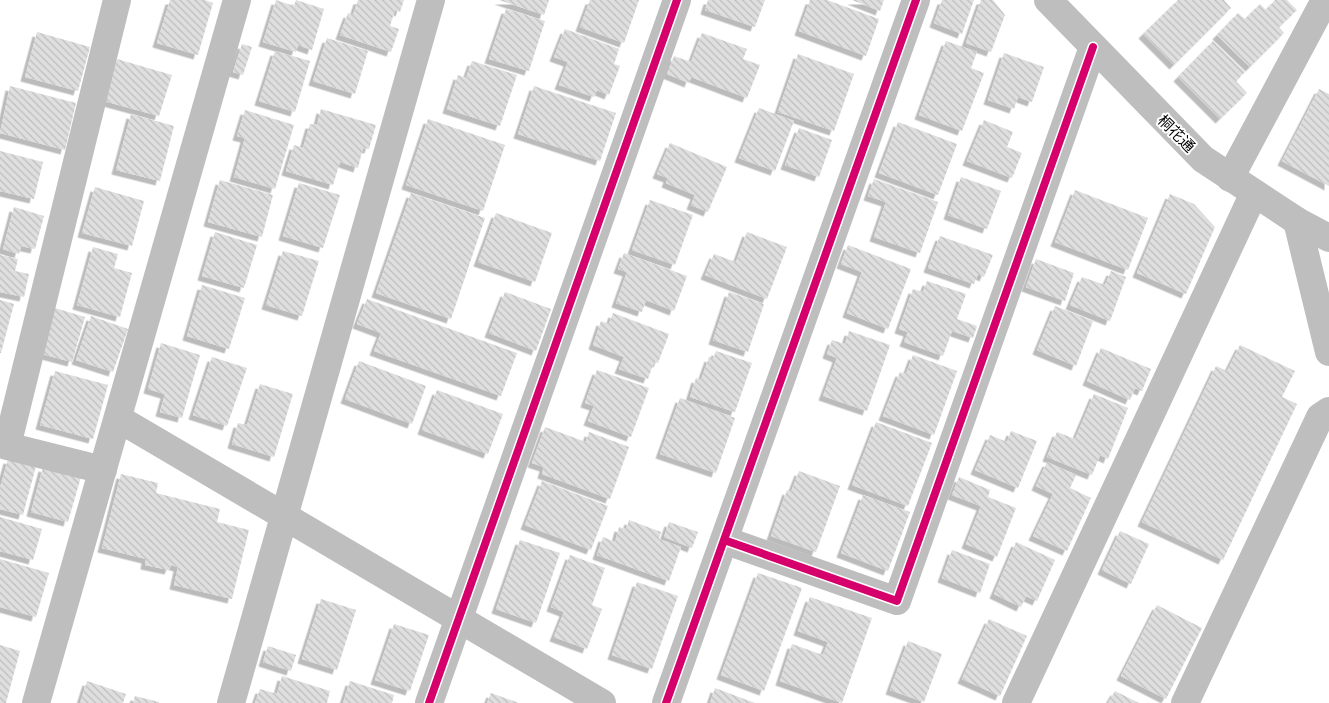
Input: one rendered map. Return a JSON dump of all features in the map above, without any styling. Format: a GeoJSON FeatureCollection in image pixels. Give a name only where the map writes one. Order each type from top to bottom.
{"type":"FeatureCollection","features":[{"type":"Feature","properties":{"kind":"street"},"geometry":{"type":"LineString","coordinates":[[103,470],[7,446],[117,0]]}},
{"type":"Feature","properties":{"kind":"street"},"geometry":{"type":"LineString","coordinates":[[36,703],[119,419],[237,0]]}},
{"type":"Feature","properties":{"kind":"street"},"geometry":{"type":"LineString","coordinates":[[231,703],[431,0]]}},
{"type":"Feature","properties":{"kind":"street"},"geometry":{"type":"LineString","coordinates":[[429,703],[677,0]]}},
{"type":"Feature","properties":{"kind":"street"},"geometry":{"type":"LineString","coordinates":[[666,703],[916,0]]}},
{"type":"Feature","properties":{"kind":"street","name":"桐花通"},"geometry":{"type":"LineString","coordinates":[[1048,0],[1203,159],[1297,221],[1329,238]]}},
{"type":"Feature","properties":{"kind":"street"},"geometry":{"type":"LineString","coordinates":[[1230,178],[1325,0]]}},
{"type":"Feature","properties":{"kind":"street"},"geometry":{"type":"LineString","coordinates":[[724,540],[897,601],[1093,47]]}},
{"type":"Feature","properties":{"kind":"street"},"geometry":{"type":"LineString","coordinates":[[1016,703],[1254,193]]}},
{"type":"Feature","properties":{"kind":"street"},"geometry":{"type":"LineString","coordinates":[[1297,221],[1329,352]]}},
{"type":"Feature","properties":{"kind":"street"},"geometry":{"type":"LineString","coordinates":[[1185,703],[1320,417],[1329,411]]}},
{"type":"Feature","properties":{"kind":"street"},"geometry":{"type":"LineString","coordinates":[[119,419],[602,703]]}},
{"type":"Feature","properties":{"kind":"building"},"geometry":{"type":"Polygon","coordinates":[[[170,0],[205,0],[213,3],[198,55],[157,43],[170,0]]]}},
{"type":"Feature","properties":{"kind":"building"},"geometry":{"type":"Polygon","coordinates":[[[276,0],[294,6],[296,0],[324,9],[312,50],[298,45],[296,52],[263,42],[276,0]]]}},
{"type":"Feature","properties":{"kind":"building"},"geometry":{"type":"Polygon","coordinates":[[[358,0],[404,0],[400,12],[395,10],[390,26],[399,29],[391,52],[340,35],[348,13],[353,15],[358,0]]]}},
{"type":"Feature","properties":{"kind":"building"},"geometry":{"type":"Polygon","coordinates":[[[499,0],[549,0],[544,15],[499,0]]]}},
{"type":"Feature","properties":{"kind":"building"},"geometry":{"type":"Polygon","coordinates":[[[590,0],[639,0],[624,43],[580,27],[590,0]]]}},
{"type":"Feature","properties":{"kind":"building"},"geometry":{"type":"Polygon","coordinates":[[[708,0],[765,0],[755,27],[705,10],[708,0]]]}},
{"type":"Feature","properties":{"kind":"building"},"geometry":{"type":"Polygon","coordinates":[[[810,0],[827,0],[879,19],[866,56],[799,31],[810,0]]]}},
{"type":"Feature","properties":{"kind":"building"},"geometry":{"type":"Polygon","coordinates":[[[852,0],[884,0],[880,11],[852,0]]]}},
{"type":"Feature","properties":{"kind":"building"},"geometry":{"type":"Polygon","coordinates":[[[942,0],[974,0],[962,34],[934,23],[942,0]]]}},
{"type":"Feature","properties":{"kind":"building"},"geometry":{"type":"Polygon","coordinates":[[[981,0],[993,0],[1005,15],[991,52],[966,43],[981,0]]]}},
{"type":"Feature","properties":{"kind":"building"},"geometry":{"type":"Polygon","coordinates":[[[1178,0],[1224,0],[1231,8],[1174,65],[1143,34],[1178,0]]]}},
{"type":"Feature","properties":{"kind":"building"},"geometry":{"type":"Polygon","coordinates":[[[1275,0],[1287,0],[1297,10],[1279,27],[1284,33],[1250,67],[1217,35],[1238,13],[1245,19],[1260,4],[1266,10],[1275,0]]]}},
{"type":"Feature","properties":{"kind":"building"},"geometry":{"type":"Polygon","coordinates":[[[506,9],[545,21],[529,71],[489,59],[506,9]]]}},
{"type":"Feature","properties":{"kind":"building"},"geometry":{"type":"Polygon","coordinates":[[[565,29],[619,49],[614,64],[620,66],[609,95],[597,90],[594,97],[559,85],[568,62],[554,57],[565,29]]]}},
{"type":"Feature","properties":{"kind":"building"},"geometry":{"type":"Polygon","coordinates":[[[37,32],[90,47],[78,91],[25,77],[37,32]]]}},
{"type":"Feature","properties":{"kind":"building"},"geometry":{"type":"Polygon","coordinates":[[[702,33],[747,49],[743,59],[760,65],[747,98],[691,77],[689,83],[667,74],[674,56],[691,62],[702,33]]]}},
{"type":"Feature","properties":{"kind":"building"},"geometry":{"type":"Polygon","coordinates":[[[327,38],[368,51],[355,94],[313,81],[327,38]]]}},
{"type":"Feature","properties":{"kind":"building"},"geometry":{"type":"Polygon","coordinates":[[[946,41],[977,52],[971,68],[984,73],[962,131],[919,115],[946,41]]]}},
{"type":"Feature","properties":{"kind":"building"},"geometry":{"type":"Polygon","coordinates":[[[1213,41],[1245,72],[1236,81],[1247,93],[1220,119],[1178,77],[1213,41]]]}},
{"type":"Feature","properties":{"kind":"building"},"geometry":{"type":"Polygon","coordinates":[[[242,44],[252,47],[243,75],[233,72],[242,44]]]}},
{"type":"Feature","properties":{"kind":"building"},"geometry":{"type":"Polygon","coordinates":[[[275,51],[310,61],[295,112],[259,101],[275,51]]]}},
{"type":"Feature","properties":{"kind":"building"},"geometry":{"type":"Polygon","coordinates":[[[1004,53],[1044,67],[1032,102],[1018,97],[1014,109],[988,100],[1004,53]]]}},
{"type":"Feature","properties":{"kind":"building"},"geometry":{"type":"Polygon","coordinates":[[[798,54],[854,74],[834,131],[778,112],[798,54]]]}},
{"type":"Feature","properties":{"kind":"building"},"geometry":{"type":"Polygon","coordinates":[[[117,59],[172,75],[159,116],[104,101],[117,59]]]}},
{"type":"Feature","properties":{"kind":"building"},"geometry":{"type":"Polygon","coordinates":[[[472,61],[517,75],[500,126],[447,109],[458,75],[466,78],[472,61]]]}},
{"type":"Feature","properties":{"kind":"building"},"geometry":{"type":"Polygon","coordinates":[[[10,86],[76,103],[65,150],[0,133],[10,86]]]}},
{"type":"Feature","properties":{"kind":"building"},"geometry":{"type":"Polygon","coordinates":[[[534,86],[616,113],[600,161],[518,134],[534,86]]]}},
{"type":"Feature","properties":{"kind":"building"},"geometry":{"type":"Polygon","coordinates":[[[1319,89],[1329,94],[1329,186],[1282,161],[1319,89]]]}},
{"type":"Feature","properties":{"kind":"building"},"geometry":{"type":"Polygon","coordinates":[[[759,108],[794,121],[775,171],[739,158],[759,108]]]}},
{"type":"Feature","properties":{"kind":"building"},"geometry":{"type":"Polygon","coordinates":[[[321,109],[376,125],[369,149],[363,148],[358,168],[340,162],[333,185],[286,171],[294,145],[303,148],[310,124],[317,125],[321,109]]]}},
{"type":"Feature","properties":{"kind":"building"},"geometry":{"type":"Polygon","coordinates":[[[245,110],[294,125],[275,189],[234,177],[245,138],[237,136],[245,110]]]}},
{"type":"Feature","properties":{"kind":"building"},"geometry":{"type":"Polygon","coordinates":[[[131,114],[174,126],[160,181],[116,170],[131,114]]]}},
{"type":"Feature","properties":{"kind":"building"},"geometry":{"type":"Polygon","coordinates":[[[428,119],[505,145],[483,211],[406,185],[428,119]]]}},
{"type":"Feature","properties":{"kind":"building"},"geometry":{"type":"Polygon","coordinates":[[[984,120],[1013,132],[1007,147],[1022,153],[1012,178],[967,161],[984,120]]]}},
{"type":"Feature","properties":{"kind":"building"},"geometry":{"type":"Polygon","coordinates":[[[898,122],[957,144],[938,195],[879,173],[898,122]]]}},
{"type":"Feature","properties":{"kind":"building"},"geometry":{"type":"Polygon","coordinates":[[[799,128],[832,140],[819,177],[785,165],[799,128]]]}},
{"type":"Feature","properties":{"kind":"building"},"geometry":{"type":"Polygon","coordinates":[[[670,143],[727,167],[708,212],[691,205],[695,195],[666,183],[668,178],[657,174],[670,143]]]}},
{"type":"Feature","properties":{"kind":"building"},"geometry":{"type":"Polygon","coordinates":[[[0,151],[43,162],[34,199],[0,191],[0,151]]]}},
{"type":"Feature","properties":{"kind":"building"},"geometry":{"type":"Polygon","coordinates":[[[961,177],[1001,191],[987,229],[948,215],[961,177]]]}},
{"type":"Feature","properties":{"kind":"building"},"geometry":{"type":"Polygon","coordinates":[[[874,179],[938,202],[920,253],[874,237],[886,202],[868,196],[874,179]]]}},
{"type":"Feature","properties":{"kind":"building"},"geometry":{"type":"Polygon","coordinates":[[[220,180],[273,195],[262,237],[208,222],[220,180]]]}},
{"type":"Feature","properties":{"kind":"building"},"geometry":{"type":"Polygon","coordinates":[[[299,183],[340,195],[323,248],[283,236],[299,183]]]}},
{"type":"Feature","properties":{"kind":"building"},"geometry":{"type":"Polygon","coordinates":[[[95,187],[144,201],[132,246],[82,233],[95,187]]]}},
{"type":"Feature","properties":{"kind":"building"},"geometry":{"type":"Polygon","coordinates":[[[1075,190],[1148,218],[1128,270],[1055,242],[1075,190]]]}},
{"type":"Feature","properties":{"kind":"building"},"geometry":{"type":"Polygon","coordinates":[[[411,193],[485,218],[451,319],[376,293],[411,193]]]}},
{"type":"Feature","properties":{"kind":"building"},"geometry":{"type":"Polygon","coordinates":[[[1170,194],[1194,204],[1215,227],[1186,294],[1137,273],[1170,194]]]}},
{"type":"Feature","properties":{"kind":"building"},"geometry":{"type":"Polygon","coordinates":[[[650,200],[693,215],[675,265],[632,250],[650,200]]]}},
{"type":"Feature","properties":{"kind":"building"},"geometry":{"type":"Polygon","coordinates":[[[14,207],[44,216],[35,249],[21,246],[19,254],[3,249],[14,207]]]}},
{"type":"Feature","properties":{"kind":"building"},"geometry":{"type":"Polygon","coordinates":[[[496,213],[552,233],[535,282],[478,262],[496,213]]]}},
{"type":"Feature","properties":{"kind":"building"},"geometry":{"type":"Polygon","coordinates":[[[215,232],[257,245],[244,288],[202,276],[215,232]]]}},
{"type":"Feature","properties":{"kind":"building"},"geometry":{"type":"Polygon","coordinates":[[[747,232],[787,247],[767,299],[705,275],[714,254],[736,262],[747,232]]]}},
{"type":"Feature","properties":{"kind":"building"},"geometry":{"type":"Polygon","coordinates":[[[940,236],[993,255],[984,277],[978,274],[974,284],[928,268],[940,236]]]}},
{"type":"Feature","properties":{"kind":"building"},"geometry":{"type":"Polygon","coordinates":[[[848,245],[911,269],[888,329],[847,313],[862,272],[841,264],[848,245]]]}},
{"type":"Feature","properties":{"kind":"building"},"geometry":{"type":"Polygon","coordinates":[[[93,247],[118,254],[114,268],[132,273],[120,317],[77,305],[93,247]]]}},
{"type":"Feature","properties":{"kind":"building"},"geometry":{"type":"Polygon","coordinates":[[[283,251],[319,261],[302,316],[266,305],[283,251]]]}},
{"type":"Feature","properties":{"kind":"building"},"geometry":{"type":"Polygon","coordinates":[[[624,253],[687,276],[674,311],[646,300],[642,312],[616,303],[627,272],[618,269],[624,253]]]}},
{"type":"Feature","properties":{"kind":"building"},"geometry":{"type":"Polygon","coordinates":[[[0,255],[18,259],[15,271],[29,274],[24,297],[0,292],[0,255]]]}},
{"type":"Feature","properties":{"kind":"building"},"geometry":{"type":"Polygon","coordinates":[[[1036,259],[1074,273],[1065,301],[1026,287],[1036,259]]]}},
{"type":"Feature","properties":{"kind":"building"},"geometry":{"type":"Polygon","coordinates":[[[1111,271],[1126,277],[1110,321],[1070,305],[1082,277],[1105,285],[1111,271]]]}},
{"type":"Feature","properties":{"kind":"building"},"geometry":{"type":"Polygon","coordinates":[[[927,281],[966,294],[957,319],[977,326],[973,338],[952,331],[943,356],[904,342],[908,332],[899,329],[913,289],[923,292],[927,281]]]}},
{"type":"Feature","properties":{"kind":"building"},"geometry":{"type":"Polygon","coordinates":[[[202,285],[245,298],[229,349],[187,336],[202,285]]]}},
{"type":"Feature","properties":{"kind":"building"},"geometry":{"type":"Polygon","coordinates":[[[505,292],[551,309],[536,351],[489,333],[505,292]]]}},
{"type":"Feature","properties":{"kind":"building"},"geometry":{"type":"Polygon","coordinates":[[[729,292],[764,304],[748,352],[713,340],[729,292]]]}},
{"type":"Feature","properties":{"kind":"building"},"geometry":{"type":"Polygon","coordinates":[[[367,299],[517,353],[501,396],[374,351],[381,333],[357,324],[367,299]]]}},
{"type":"Feature","properties":{"kind":"building"},"geometry":{"type":"Polygon","coordinates":[[[0,300],[14,304],[1,353],[0,353],[0,300]]]}},
{"type":"Feature","properties":{"kind":"building"},"geometry":{"type":"Polygon","coordinates":[[[1055,306],[1093,321],[1076,366],[1037,350],[1055,306]]]}},
{"type":"Feature","properties":{"kind":"building"},"geometry":{"type":"Polygon","coordinates":[[[55,308],[85,317],[72,362],[42,354],[55,308]]]}},
{"type":"Feature","properties":{"kind":"building"},"geometry":{"type":"Polygon","coordinates":[[[613,313],[669,334],[658,363],[654,362],[648,379],[619,369],[624,357],[593,345],[601,321],[609,324],[613,313]]]}},
{"type":"Feature","properties":{"kind":"building"},"geometry":{"type":"Polygon","coordinates":[[[91,316],[128,329],[113,372],[76,360],[91,316]]]}},
{"type":"Feature","properties":{"kind":"building"},"geometry":{"type":"Polygon","coordinates":[[[849,331],[890,345],[867,411],[823,396],[837,358],[827,354],[832,340],[845,344],[849,331]]]}},
{"type":"Feature","properties":{"kind":"building"},"geometry":{"type":"Polygon","coordinates":[[[161,343],[200,355],[182,418],[160,412],[165,394],[148,389],[161,343]]]}},
{"type":"Feature","properties":{"kind":"building"},"geometry":{"type":"Polygon","coordinates":[[[1240,345],[1295,371],[1282,397],[1297,404],[1223,560],[1142,522],[1216,366],[1227,371],[1240,345]]]}},
{"type":"Feature","properties":{"kind":"building"},"geometry":{"type":"Polygon","coordinates":[[[1101,348],[1151,369],[1142,391],[1135,388],[1130,400],[1087,381],[1101,348]]]}},
{"type":"Feature","properties":{"kind":"building"},"geometry":{"type":"Polygon","coordinates":[[[716,351],[752,363],[735,412],[690,397],[696,378],[701,380],[709,357],[713,359],[716,351]]]}},
{"type":"Feature","properties":{"kind":"building"},"geometry":{"type":"Polygon","coordinates":[[[913,355],[957,371],[934,435],[883,416],[900,372],[906,374],[913,355]]]}},
{"type":"Feature","properties":{"kind":"building"},"geometry":{"type":"Polygon","coordinates":[[[212,357],[247,368],[227,426],[193,415],[212,357]]]}},
{"type":"Feature","properties":{"kind":"building"},"geometry":{"type":"Polygon","coordinates":[[[359,361],[426,386],[412,424],[345,399],[359,361]]]}},
{"type":"Feature","properties":{"kind":"building"},"geometry":{"type":"Polygon","coordinates":[[[597,370],[649,388],[631,437],[588,421],[594,406],[585,403],[597,370]]]}},
{"type":"Feature","properties":{"kind":"building"},"geometry":{"type":"Polygon","coordinates":[[[55,371],[108,385],[93,439],[40,425],[55,371]]]}},
{"type":"Feature","properties":{"kind":"building"},"geometry":{"type":"Polygon","coordinates":[[[260,384],[293,394],[274,457],[232,444],[238,423],[247,425],[260,384]]]}},
{"type":"Feature","properties":{"kind":"building"},"geometry":{"type":"Polygon","coordinates":[[[437,390],[503,414],[488,454],[422,430],[437,390]]]}},
{"type":"Feature","properties":{"kind":"building"},"geometry":{"type":"Polygon","coordinates":[[[1094,394],[1128,408],[1108,459],[1100,455],[1092,475],[1047,457],[1057,432],[1075,439],[1094,394]]]}},
{"type":"Feature","properties":{"kind":"building"},"geometry":{"type":"Polygon","coordinates":[[[680,398],[735,418],[716,473],[660,454],[680,398]]]}},
{"type":"Feature","properties":{"kind":"building"},"geometry":{"type":"Polygon","coordinates":[[[876,422],[932,443],[908,506],[852,485],[876,422]]]}},
{"type":"Feature","properties":{"kind":"building"},"geometry":{"type":"Polygon","coordinates":[[[545,427],[586,442],[589,432],[629,447],[610,499],[542,474],[544,467],[532,463],[545,427]]]}},
{"type":"Feature","properties":{"kind":"building"},"geometry":{"type":"Polygon","coordinates":[[[1011,431],[1037,441],[1018,488],[975,470],[990,435],[1007,442],[1011,431]]]}},
{"type":"Feature","properties":{"kind":"building"},"geometry":{"type":"Polygon","coordinates":[[[8,459],[36,466],[23,515],[0,509],[0,488],[8,459]]]}},
{"type":"Feature","properties":{"kind":"building"},"geometry":{"type":"Polygon","coordinates":[[[1047,462],[1076,475],[1070,488],[1091,498],[1067,551],[1033,536],[1053,494],[1036,486],[1047,462]]]}},
{"type":"Feature","properties":{"kind":"building"},"geometry":{"type":"Polygon","coordinates":[[[43,467],[81,477],[68,522],[31,512],[43,467]]]}},
{"type":"Feature","properties":{"kind":"building"},"geometry":{"type":"Polygon","coordinates":[[[799,471],[840,486],[816,552],[771,536],[787,490],[791,492],[799,471]]]}},
{"type":"Feature","properties":{"kind":"building"},"geometry":{"type":"Polygon","coordinates":[[[121,474],[158,483],[156,493],[220,509],[217,522],[249,530],[232,599],[174,585],[178,567],[171,565],[169,570],[145,565],[146,559],[102,548],[121,474]]]}},
{"type":"Feature","properties":{"kind":"building"},"geometry":{"type":"Polygon","coordinates":[[[959,477],[990,490],[988,497],[1016,508],[997,557],[966,544],[981,506],[952,495],[959,477]]]}},
{"type":"Feature","properties":{"kind":"building"},"geometry":{"type":"Polygon","coordinates":[[[542,481],[608,506],[591,550],[525,525],[542,481]]]}},
{"type":"Feature","properties":{"kind":"building"},"geometry":{"type":"Polygon","coordinates":[[[863,495],[910,512],[888,571],[841,553],[863,495]]]}},
{"type":"Feature","properties":{"kind":"building"},"geometry":{"type":"Polygon","coordinates":[[[0,517],[42,529],[33,560],[0,551],[0,517]]]}},
{"type":"Feature","properties":{"kind":"building"},"geometry":{"type":"Polygon","coordinates":[[[629,520],[661,532],[659,539],[681,547],[669,581],[597,555],[603,537],[615,542],[619,527],[626,529],[629,520]]]}},
{"type":"Feature","properties":{"kind":"building"},"geometry":{"type":"Polygon","coordinates":[[[669,522],[698,532],[692,548],[664,537],[669,522]]]}},
{"type":"Feature","properties":{"kind":"building"},"geometry":{"type":"Polygon","coordinates":[[[1120,531],[1149,544],[1131,584],[1102,570],[1120,531]]]}},
{"type":"Feature","properties":{"kind":"building"},"geometry":{"type":"Polygon","coordinates":[[[520,540],[560,553],[536,623],[496,609],[520,540]]]}},
{"type":"Feature","properties":{"kind":"building"},"geometry":{"type":"Polygon","coordinates":[[[1016,542],[1055,560],[1037,601],[1026,596],[1021,607],[994,594],[1016,542]]]}},
{"type":"Feature","properties":{"kind":"building"},"geometry":{"type":"Polygon","coordinates":[[[952,550],[990,564],[980,593],[942,578],[952,550]]]}},
{"type":"Feature","properties":{"kind":"building"},"geometry":{"type":"Polygon","coordinates":[[[570,555],[605,568],[592,605],[602,609],[587,649],[554,637],[564,612],[551,607],[570,555]]]}},
{"type":"Feature","properties":{"kind":"building"},"geometry":{"type":"Polygon","coordinates":[[[0,559],[49,573],[36,617],[0,607],[0,559]]]}},
{"type":"Feature","properties":{"kind":"building"},"geometry":{"type":"Polygon","coordinates":[[[758,573],[802,588],[764,691],[721,675],[758,573]]]}},
{"type":"Feature","properties":{"kind":"building"},"geometry":{"type":"Polygon","coordinates":[[[637,582],[678,596],[652,669],[612,655],[637,582]]]}},
{"type":"Feature","properties":{"kind":"building"},"geometry":{"type":"Polygon","coordinates":[[[810,597],[872,618],[842,703],[780,681],[792,644],[823,655],[828,642],[798,631],[810,597]]]}},
{"type":"Feature","properties":{"kind":"building"},"geometry":{"type":"Polygon","coordinates":[[[321,599],[356,610],[337,670],[302,659],[321,599]]]}},
{"type":"Feature","properties":{"kind":"building"},"geometry":{"type":"Polygon","coordinates":[[[1157,605],[1202,628],[1166,699],[1121,676],[1157,605]]]}},
{"type":"Feature","properties":{"kind":"building"},"geometry":{"type":"Polygon","coordinates":[[[989,619],[1027,636],[1000,696],[962,679],[989,619]]]}},
{"type":"Feature","properties":{"kind":"building"},"geometry":{"type":"Polygon","coordinates":[[[394,624],[429,635],[410,691],[375,680],[394,624]]]}},
{"type":"Feature","properties":{"kind":"building"},"geometry":{"type":"Polygon","coordinates":[[[908,641],[942,654],[924,702],[890,690],[908,641]]]}},
{"type":"Feature","properties":{"kind":"building"},"geometry":{"type":"Polygon","coordinates":[[[0,645],[20,651],[6,703],[0,703],[0,645]]]}},
{"type":"Feature","properties":{"kind":"building"},"geometry":{"type":"Polygon","coordinates":[[[268,646],[296,655],[291,671],[263,662],[268,646]]]}},
{"type":"Feature","properties":{"kind":"building"},"geometry":{"type":"Polygon","coordinates":[[[282,676],[330,691],[327,703],[255,703],[260,689],[277,694],[282,676]]]}},
{"type":"Feature","properties":{"kind":"building"},"geometry":{"type":"Polygon","coordinates":[[[87,681],[126,694],[123,703],[80,703],[87,681]]]}},
{"type":"Feature","properties":{"kind":"building"},"geometry":{"type":"Polygon","coordinates":[[[350,681],[394,695],[392,703],[343,703],[350,681]]]}},
{"type":"Feature","properties":{"kind":"building"},"geometry":{"type":"Polygon","coordinates":[[[715,688],[755,703],[710,703],[715,688]]]}},
{"type":"Feature","properties":{"kind":"building"},"geometry":{"type":"Polygon","coordinates":[[[1115,691],[1139,703],[1108,703],[1115,691]]]}},
{"type":"Feature","properties":{"kind":"building"},"geometry":{"type":"Polygon","coordinates":[[[491,693],[519,703],[487,703],[491,693]]]}},
{"type":"Feature","properties":{"kind":"building"},"geometry":{"type":"Polygon","coordinates":[[[135,696],[159,702],[159,703],[133,703],[135,696]]]}},
{"type":"Feature","properties":{"kind":"cycle path"},"geometry":{"type":"LineString","coordinates":[[429,703],[677,0]]}},
{"type":"Feature","properties":{"kind":"cycle path"},"geometry":{"type":"LineString","coordinates":[[666,703],[916,0]]}},
{"type":"Feature","properties":{"kind":"cycle path"},"geometry":{"type":"LineString","coordinates":[[724,540],[897,601],[1093,47]]}}]}
